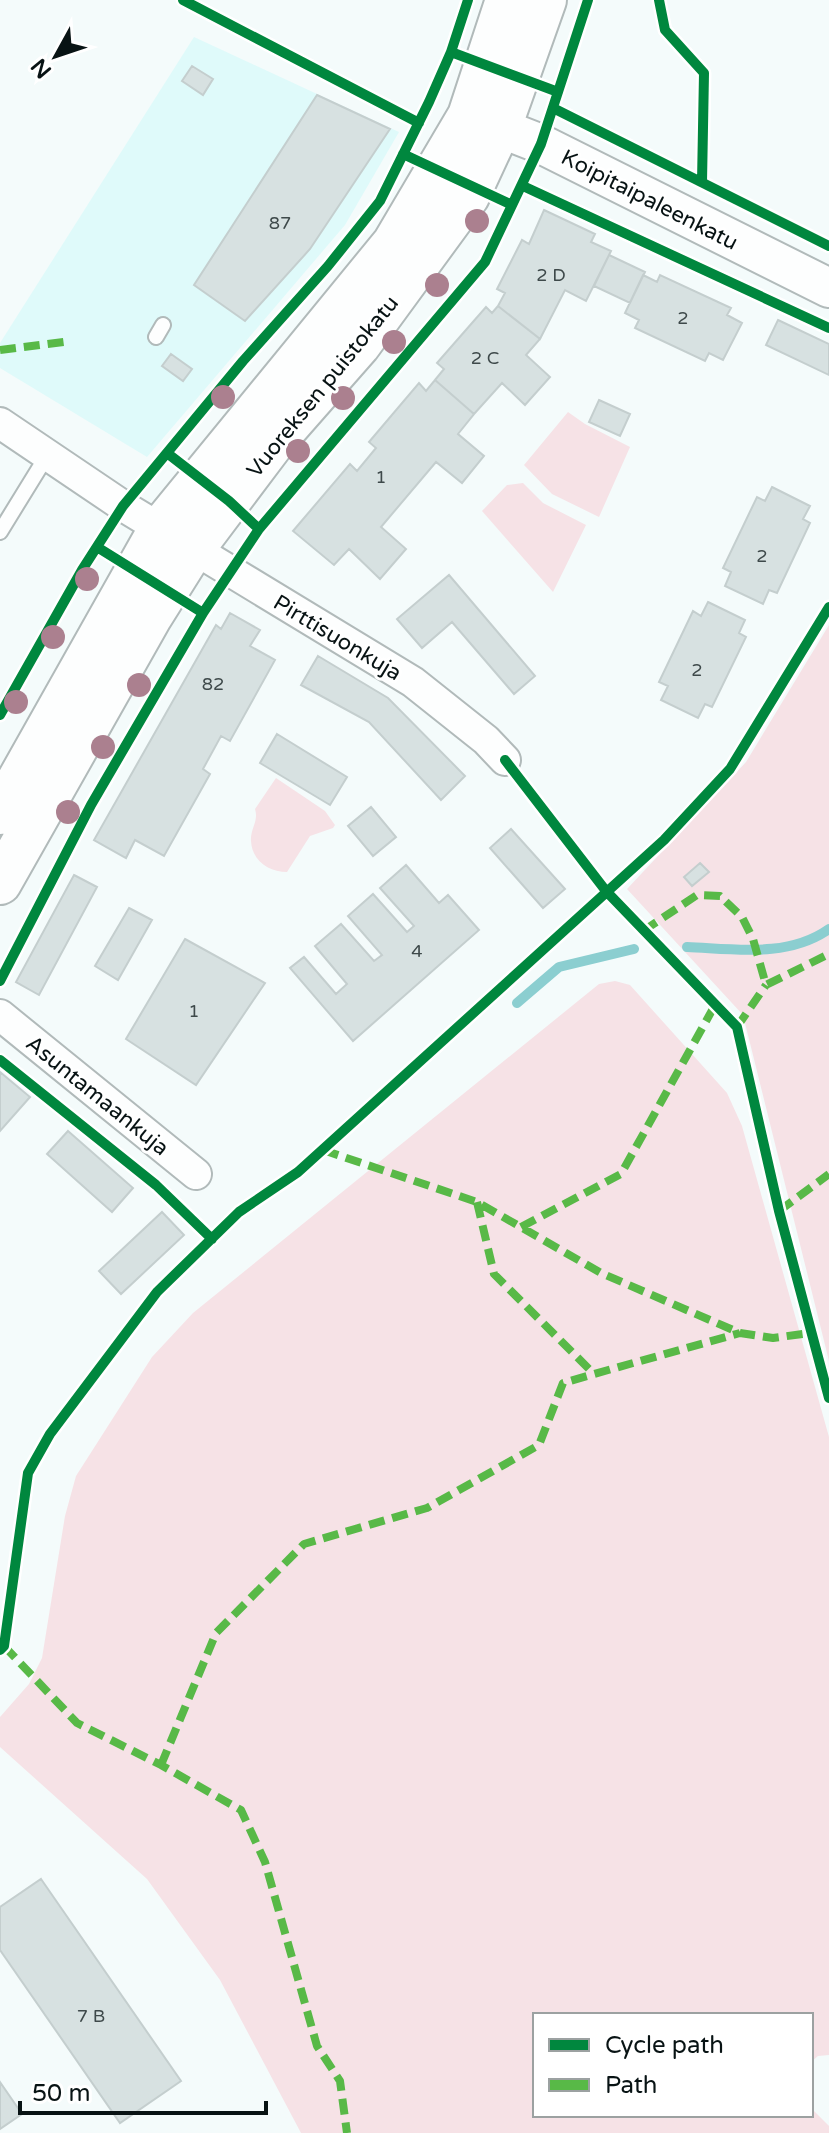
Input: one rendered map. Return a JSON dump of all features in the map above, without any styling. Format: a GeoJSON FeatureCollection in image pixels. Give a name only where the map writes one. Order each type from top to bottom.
{"type":"FeatureCollection","features":[{"type":"Feature","properties":{"kind":"main road","name":"Vuoreksen puistokatu"},"geometry":{"type":"LineString","coordinates":[[485,122],[507,0]]}},
{"type":"Feature","properties":{"kind":"main road","name":"Vuoreksen puistokatu"},"geometry":{"type":"LineString","coordinates":[[0,813],[176,539],[485,122],[545,0]]}},
{"type":"Feature","properties":{"kind":"main road","name":"Vuoreksen puistokatu"},"geometry":{"type":"LineString","coordinates":[[0,883],[151,616],[176,539]]}},
{"type":"Feature","properties":{"kind":"street","name":"Koipitaipaleenkatu"},"geometry":{"type":"LineString","coordinates":[[485,122],[541,144],[829,288]]}},
{"type":"Feature","properties":{"kind":"street","name":"Pirttisuonkuja"},"geometry":{"type":"LineString","coordinates":[[0,423],[176,539],[413,682],[486,740],[505,760]]}},
{"type":"Feature","properties":{"kind":"street","name":"Asuntamaankuja"},"geometry":{"type":"LineString","coordinates":[[0,1015],[196,1174]]}},
{"type":"Feature","properties":{"kind":"lane"},"geometry":{"type":"LineString","coordinates":[[0,532],[48,454]]}},
{"type":"Feature","properties":{"kind":"shaded area"},"geometry":{"type":"Polygon","coordinates":[[[194,37],[399,132],[345,225],[147,457],[0,368],[0,343],[194,37]]]}},
{"type":"Feature","properties":{"kind":"shaded area"},"geometry":{"type":"Polygon","coordinates":[[[568,412],[630,447],[599,517],[552,494],[524,465],[568,412]]]}},
{"type":"Feature","properties":{"kind":"shaded area"},"geometry":{"type":"Polygon","coordinates":[[[523,483],[543,503],[586,525],[553,592],[482,511],[507,485],[523,483]]]}},
{"type":"Feature","properties":{"kind":"shaded area"},"geometry":{"type":"Polygon","coordinates":[[[829,625],[829,1361],[743,1015],[627,889],[746,762],[829,625]]]}},
{"type":"Feature","properties":{"kind":"shaded area"},"geometry":{"type":"Polygon","coordinates":[[[276,778],[325,811],[335,825],[310,836],[287,872],[274,870],[258,860],[251,841],[255,809],[276,778]]]}},
{"type":"Feature","properties":{"kind":"shaded area"},"geometry":{"type":"Polygon","coordinates":[[[615,981],[630,985],[727,1093],[742,1126],[829,1437],[829,2055],[818,2056],[813,2060],[813,2013],[533,2013],[533,2117],[813,2117],[813,2110],[829,2126],[829,2133],[301,2133],[220,1980],[147,1879],[0,1747],[0,1717],[29,1684],[42,1658],[65,1516],[76,1476],[152,1357],[193,1313],[599,984],[615,981]]]}},
{"type":"Feature","properties":{"kind":"building"},"geometry":{"type":"Polygon","coordinates":[[[192,66],[213,79],[203,95],[182,81],[192,66]]]}},
{"type":"Feature","properties":{"kind":"building"},"geometry":{"type":"Polygon","coordinates":[[[317,95],[390,129],[310,249],[245,321],[194,285],[317,95]]]}},
{"type":"Feature","properties":{"kind":"building"},"geometry":{"type":"Polygon","coordinates":[[[544,210],[595,234],[591,242],[611,251],[586,301],[565,290],[540,339],[498,306],[505,293],[497,289],[522,240],[529,244],[544,210]]]}},
{"type":"Feature","properties":{"kind":"building"},"geometry":{"type":"Polygon","coordinates":[[[609,255],[645,272],[630,303],[594,286],[609,255]]]}},
{"type":"Feature","properties":{"kind":"building"},"geometry":{"type":"Polygon","coordinates":[[[643,275],[657,282],[660,275],[731,308],[727,315],[742,323],[723,360],[709,353],[705,361],[635,328],[639,320],[625,313],[643,275]]]}},
{"type":"Feature","properties":{"kind":"building"},"geometry":{"type":"Polygon","coordinates":[[[498,306],[540,339],[526,355],[550,377],[525,405],[502,383],[474,414],[435,380],[444,369],[437,363],[486,307],[492,313],[498,306]]]}},
{"type":"Feature","properties":{"kind":"building"},"geometry":{"type":"Polygon","coordinates":[[[778,320],[829,344],[829,375],[766,345],[778,320]]]}},
{"type":"Feature","properties":{"kind":"building"},"geometry":{"type":"Polygon","coordinates":[[[171,354],[192,369],[183,381],[162,366],[171,354]]]}},
{"type":"Feature","properties":{"kind":"building"},"geometry":{"type":"Polygon","coordinates":[[[435,380],[474,414],[458,434],[484,456],[462,483],[436,462],[381,527],[406,549],[380,579],[349,549],[334,565],[293,531],[350,464],[357,471],[376,448],[369,442],[419,383],[426,391],[435,380]]]}},
{"type":"Feature","properties":{"kind":"building"},"geometry":{"type":"Polygon","coordinates":[[[599,400],[630,414],[620,436],[589,422],[599,400]]]}},
{"type":"Feature","properties":{"kind":"building"},"geometry":{"type":"Polygon","coordinates":[[[772,487],[810,506],[803,519],[810,523],[777,593],[769,590],[763,604],[725,586],[731,572],[723,568],[757,497],[765,501],[772,487]]]}},
{"type":"Feature","properties":{"kind":"building"},"geometry":{"type":"Polygon","coordinates":[[[449,575],[535,676],[514,694],[452,622],[422,648],[397,619],[449,575]]]}},
{"type":"Feature","properties":{"kind":"building"},"geometry":{"type":"Polygon","coordinates":[[[708,602],[745,620],[739,633],[746,637],[712,707],[705,704],[698,718],[661,700],[668,686],[659,682],[693,611],[701,616],[708,602]]]}},
{"type":"Feature","properties":{"kind":"building"},"geometry":{"type":"Polygon","coordinates":[[[230,613],[260,630],[250,646],[275,660],[230,741],[221,736],[203,769],[210,774],[164,856],[135,840],[126,858],[94,840],[216,625],[221,629],[230,613]]]}},
{"type":"Feature","properties":{"kind":"building"},"geometry":{"type":"Polygon","coordinates":[[[318,656],[388,698],[465,776],[441,800],[369,722],[301,685],[318,656]]]}},
{"type":"Feature","properties":{"kind":"building"},"geometry":{"type":"Polygon","coordinates":[[[277,734],[347,777],[330,805],[260,763],[277,734]]]}},
{"type":"Feature","properties":{"kind":"building"},"geometry":{"type":"Polygon","coordinates":[[[371,807],[396,837],[373,856],[348,826],[371,807]]]}},
{"type":"Feature","properties":{"kind":"building"},"geometry":{"type":"Polygon","coordinates":[[[511,829],[565,889],[543,908],[490,848],[511,829]]]}},
{"type":"Feature","properties":{"kind":"building"},"geometry":{"type":"Polygon","coordinates":[[[700,863],[709,872],[692,886],[684,877],[700,863]]]}},
{"type":"Feature","properties":{"kind":"building"},"geometry":{"type":"Polygon","coordinates":[[[406,865],[439,903],[448,895],[479,930],[353,1041],[290,968],[304,957],[336,994],[347,984],[315,946],[341,924],[374,961],[382,955],[348,916],[373,894],[407,932],[414,926],[380,888],[406,865]]]}},
{"type":"Feature","properties":{"kind":"building"},"geometry":{"type":"Polygon","coordinates":[[[74,875],[97,887],[39,995],[16,982],[74,875]]]}},
{"type":"Feature","properties":{"kind":"building"},"geometry":{"type":"Polygon","coordinates":[[[129,908],[152,920],[118,980],[95,966],[129,908]]]}},
{"type":"Feature","properties":{"kind":"building"},"geometry":{"type":"Polygon","coordinates":[[[185,939],[265,983],[196,1085],[126,1039],[185,939]]]}},
{"type":"Feature","properties":{"kind":"building"},"geometry":{"type":"Polygon","coordinates":[[[0,1072],[30,1097],[0,1131],[0,1072]]]}},
{"type":"Feature","properties":{"kind":"building"},"geometry":{"type":"Polygon","coordinates":[[[68,1131],[133,1188],[112,1212],[47,1154],[68,1131]]]}},
{"type":"Feature","properties":{"kind":"building"},"geometry":{"type":"Polygon","coordinates":[[[162,1212],[184,1235],[121,1294],[99,1271],[162,1212]]]}},
{"type":"Feature","properties":{"kind":"building"},"geometry":{"type":"Polygon","coordinates":[[[41,1879],[181,2081],[120,2123],[0,1950],[0,1907],[41,1879]]]}},
{"type":"Feature","properties":{"kind":"building"},"geometry":{"type":"Polygon","coordinates":[[[0,2082],[22,2114],[0,2129],[0,2082]]]}},
{"type":"Feature","properties":{"kind":"waterway"},"geometry":{"type":"LineString","coordinates":[[687,947],[742,950],[779,948],[813,938],[829,929]]}},
{"type":"Feature","properties":{"kind":"waterway"},"geometry":{"type":"LineString","coordinates":[[517,1003],[559,967],[634,949]]}},
{"type":"Feature","properties":{"kind":"marked path"},"geometry":{"type":"LineString","coordinates":[[0,350],[71,341]]}},
{"type":"Feature","properties":{"kind":"marked path"},"geometry":{"type":"LineString","coordinates":[[643,931],[697,895],[720,896],[742,917],[753,939],[766,985],[829,954]]}},
{"type":"Feature","properties":{"kind":"marked path"},"geometry":{"type":"LineString","coordinates":[[737,1027],[766,985]]}},
{"type":"Feature","properties":{"kind":"marked path"},"geometry":{"type":"LineString","coordinates":[[521,1227],[621,1174],[715,1005]]}},
{"type":"Feature","properties":{"kind":"marked path"},"geometry":{"type":"LineString","coordinates":[[323,1150],[477,1202],[601,1273],[740,1333],[773,1338],[810,1333]]}},
{"type":"Feature","properties":{"kind":"marked path"},"geometry":{"type":"LineString","coordinates":[[779,1211],[829,1174]]}},
{"type":"Feature","properties":{"kind":"marked path"},"geometry":{"type":"LineString","coordinates":[[477,1202],[494,1274],[594,1374],[740,1333]]}},
{"type":"Feature","properties":{"kind":"marked path"},"geometry":{"type":"LineString","coordinates":[[161,1765],[216,1633],[304,1544],[427,1508],[539,1445],[563,1383],[594,1374]]}},
{"type":"Feature","properties":{"kind":"marked path"},"geometry":{"type":"LineString","coordinates":[[4,1646],[77,1723],[241,1810],[265,1862],[317,2046],[340,2081],[347,2133]]}},
{"type":"Feature","properties":{"kind":"cycle path"},"geometry":{"type":"LineString","coordinates":[[183,0],[419,123]]}},
{"type":"Feature","properties":{"kind":"cycle path"},"geometry":{"type":"LineString","coordinates":[[0,715],[82,570],[123,506],[380,201],[451,52],[468,0]]}},
{"type":"Feature","properties":{"kind":"cycle path"},"geometry":{"type":"LineString","coordinates":[[0,981],[91,805],[203,613],[259,529],[485,262],[541,144],[588,0]]}},
{"type":"Feature","properties":{"kind":"cycle path"},"geometry":{"type":"LineString","coordinates":[[659,0],[665,30],[704,73],[702,182]]}},
{"type":"Feature","properties":{"kind":"cycle path"},"geometry":{"type":"LineString","coordinates":[[451,52],[558,92]]}},
{"type":"Feature","properties":{"kind":"cycle path"},"geometry":{"type":"LineString","coordinates":[[555,109],[829,246]]}},
{"type":"Feature","properties":{"kind":"cycle path"},"geometry":{"type":"LineString","coordinates":[[403,154],[512,205]]}},
{"type":"Feature","properties":{"kind":"cycle path"},"geometry":{"type":"LineString","coordinates":[[523,186],[829,328]]}},
{"type":"Feature","properties":{"kind":"cycle path"},"geometry":{"type":"LineString","coordinates":[[167,453],[229,501],[259,529]]}},
{"type":"Feature","properties":{"kind":"cycle path"},"geometry":{"type":"LineString","coordinates":[[97,547],[203,613]]}},
{"type":"Feature","properties":{"kind":"cycle path"},"geometry":{"type":"LineString","coordinates":[[0,1650],[4,1646],[28,1473],[50,1434],[157,1292],[239,1212],[298,1172],[664,840],[730,769],[829,607]]}},
{"type":"Feature","properties":{"kind":"cycle path"},"geometry":{"type":"LineString","coordinates":[[505,760],[606,891],[737,1027],[779,1211],[829,1398]]}},
{"type":"Feature","properties":{"kind":"cycle path"},"geometry":{"type":"LineString","coordinates":[[0,1060],[156,1185],[212,1239]]}}]}
